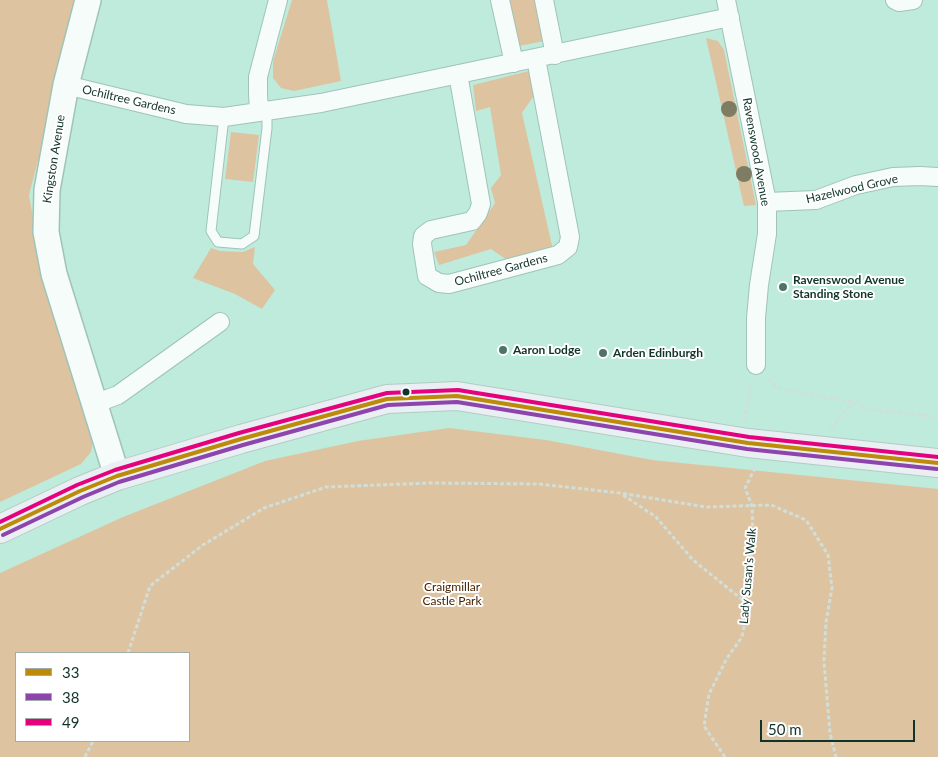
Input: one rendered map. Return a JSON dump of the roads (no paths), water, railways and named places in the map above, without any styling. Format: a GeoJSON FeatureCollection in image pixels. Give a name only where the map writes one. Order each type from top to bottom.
{"type":"FeatureCollection","features":[{"type":"Feature","properties":{"kind":"main road"},"geometry":{"type":"LineString","coordinates":[[0,529],[80,490],[117,476],[241,439],[387,399],[457,396],[746,431],[938,463]]}},
{"type":"Feature","properties":{"kind":"street","name":"Kingston Avenue"},"geometry":{"type":"LineString","coordinates":[[88,0],[66,85],[47,190],[46,232],[54,274],[117,476]]}},
{"type":"Feature","properties":{"kind":"street"},"geometry":{"type":"LineString","coordinates":[[263,112],[258,94],[258,77],[278,0]]}},
{"type":"Feature","properties":{"kind":"street"},"geometry":{"type":"LineString","coordinates":[[500,0],[514,63]]}},
{"type":"Feature","properties":{"kind":"street"},"geometry":{"type":"LineString","coordinates":[[544,0],[555,55]]}},
{"type":"Feature","properties":{"kind":"street","name":"Ravenswood Avenue"},"geometry":{"type":"LineString","coordinates":[[726,0],[767,202],[767,234],[756,318],[756,365]]}},
{"type":"Feature","properties":{"kind":"street"},"geometry":{"type":"LineString","coordinates":[[895,0],[899,2],[913,0]]}},
{"type":"Feature","properties":{"kind":"street","name":"Ochiltree Gardens"},"geometry":{"type":"LineString","coordinates":[[66,85],[186,114],[224,116],[321,103],[730,17]]}},
{"type":"Feature","properties":{"kind":"street","name":"Ochiltree Gardens"},"geometry":{"type":"LineString","coordinates":[[458,74],[480,204],[478,214],[472,221],[430,230],[422,236],[427,276],[439,283],[449,284],[558,255],[568,247],[570,236],[536,59]]}},
{"type":"Feature","properties":{"kind":"street","name":"Hazelwood Grove"},"geometry":{"type":"LineString","coordinates":[[767,202],[816,200],[856,185],[893,178],[938,177]]}},
{"type":"Feature","properties":{"kind":"street"},"geometry":{"type":"LineString","coordinates":[[94,404],[118,394],[220,322]]}},
{"type":"Feature","properties":{"kind":"lane"},"geometry":{"type":"LineString","coordinates":[[224,116],[210,231],[218,242],[242,244],[254,236],[267,128],[263,112]]}},
{"type":"Feature","properties":{"kind":"place","name":"Ravenswood Avenue Standing Stone"},"geometry":{"type":"Point","coordinates":[783,287]}},
{"type":"Feature","properties":{"kind":"place","name":"Aaron Lodge"},"geometry":{"type":"Point","coordinates":[503,350]}},
{"type":"Feature","properties":{"kind":"place","name":"Arden Edinburgh"},"geometry":{"type":"Point","coordinates":[603,353]}},
{"type":"Feature","properties":{"kind":"park label","name":"Craigmillar Castle Park"},"geometry":{"type":"Point","coordinates":[452,594]}}]}
